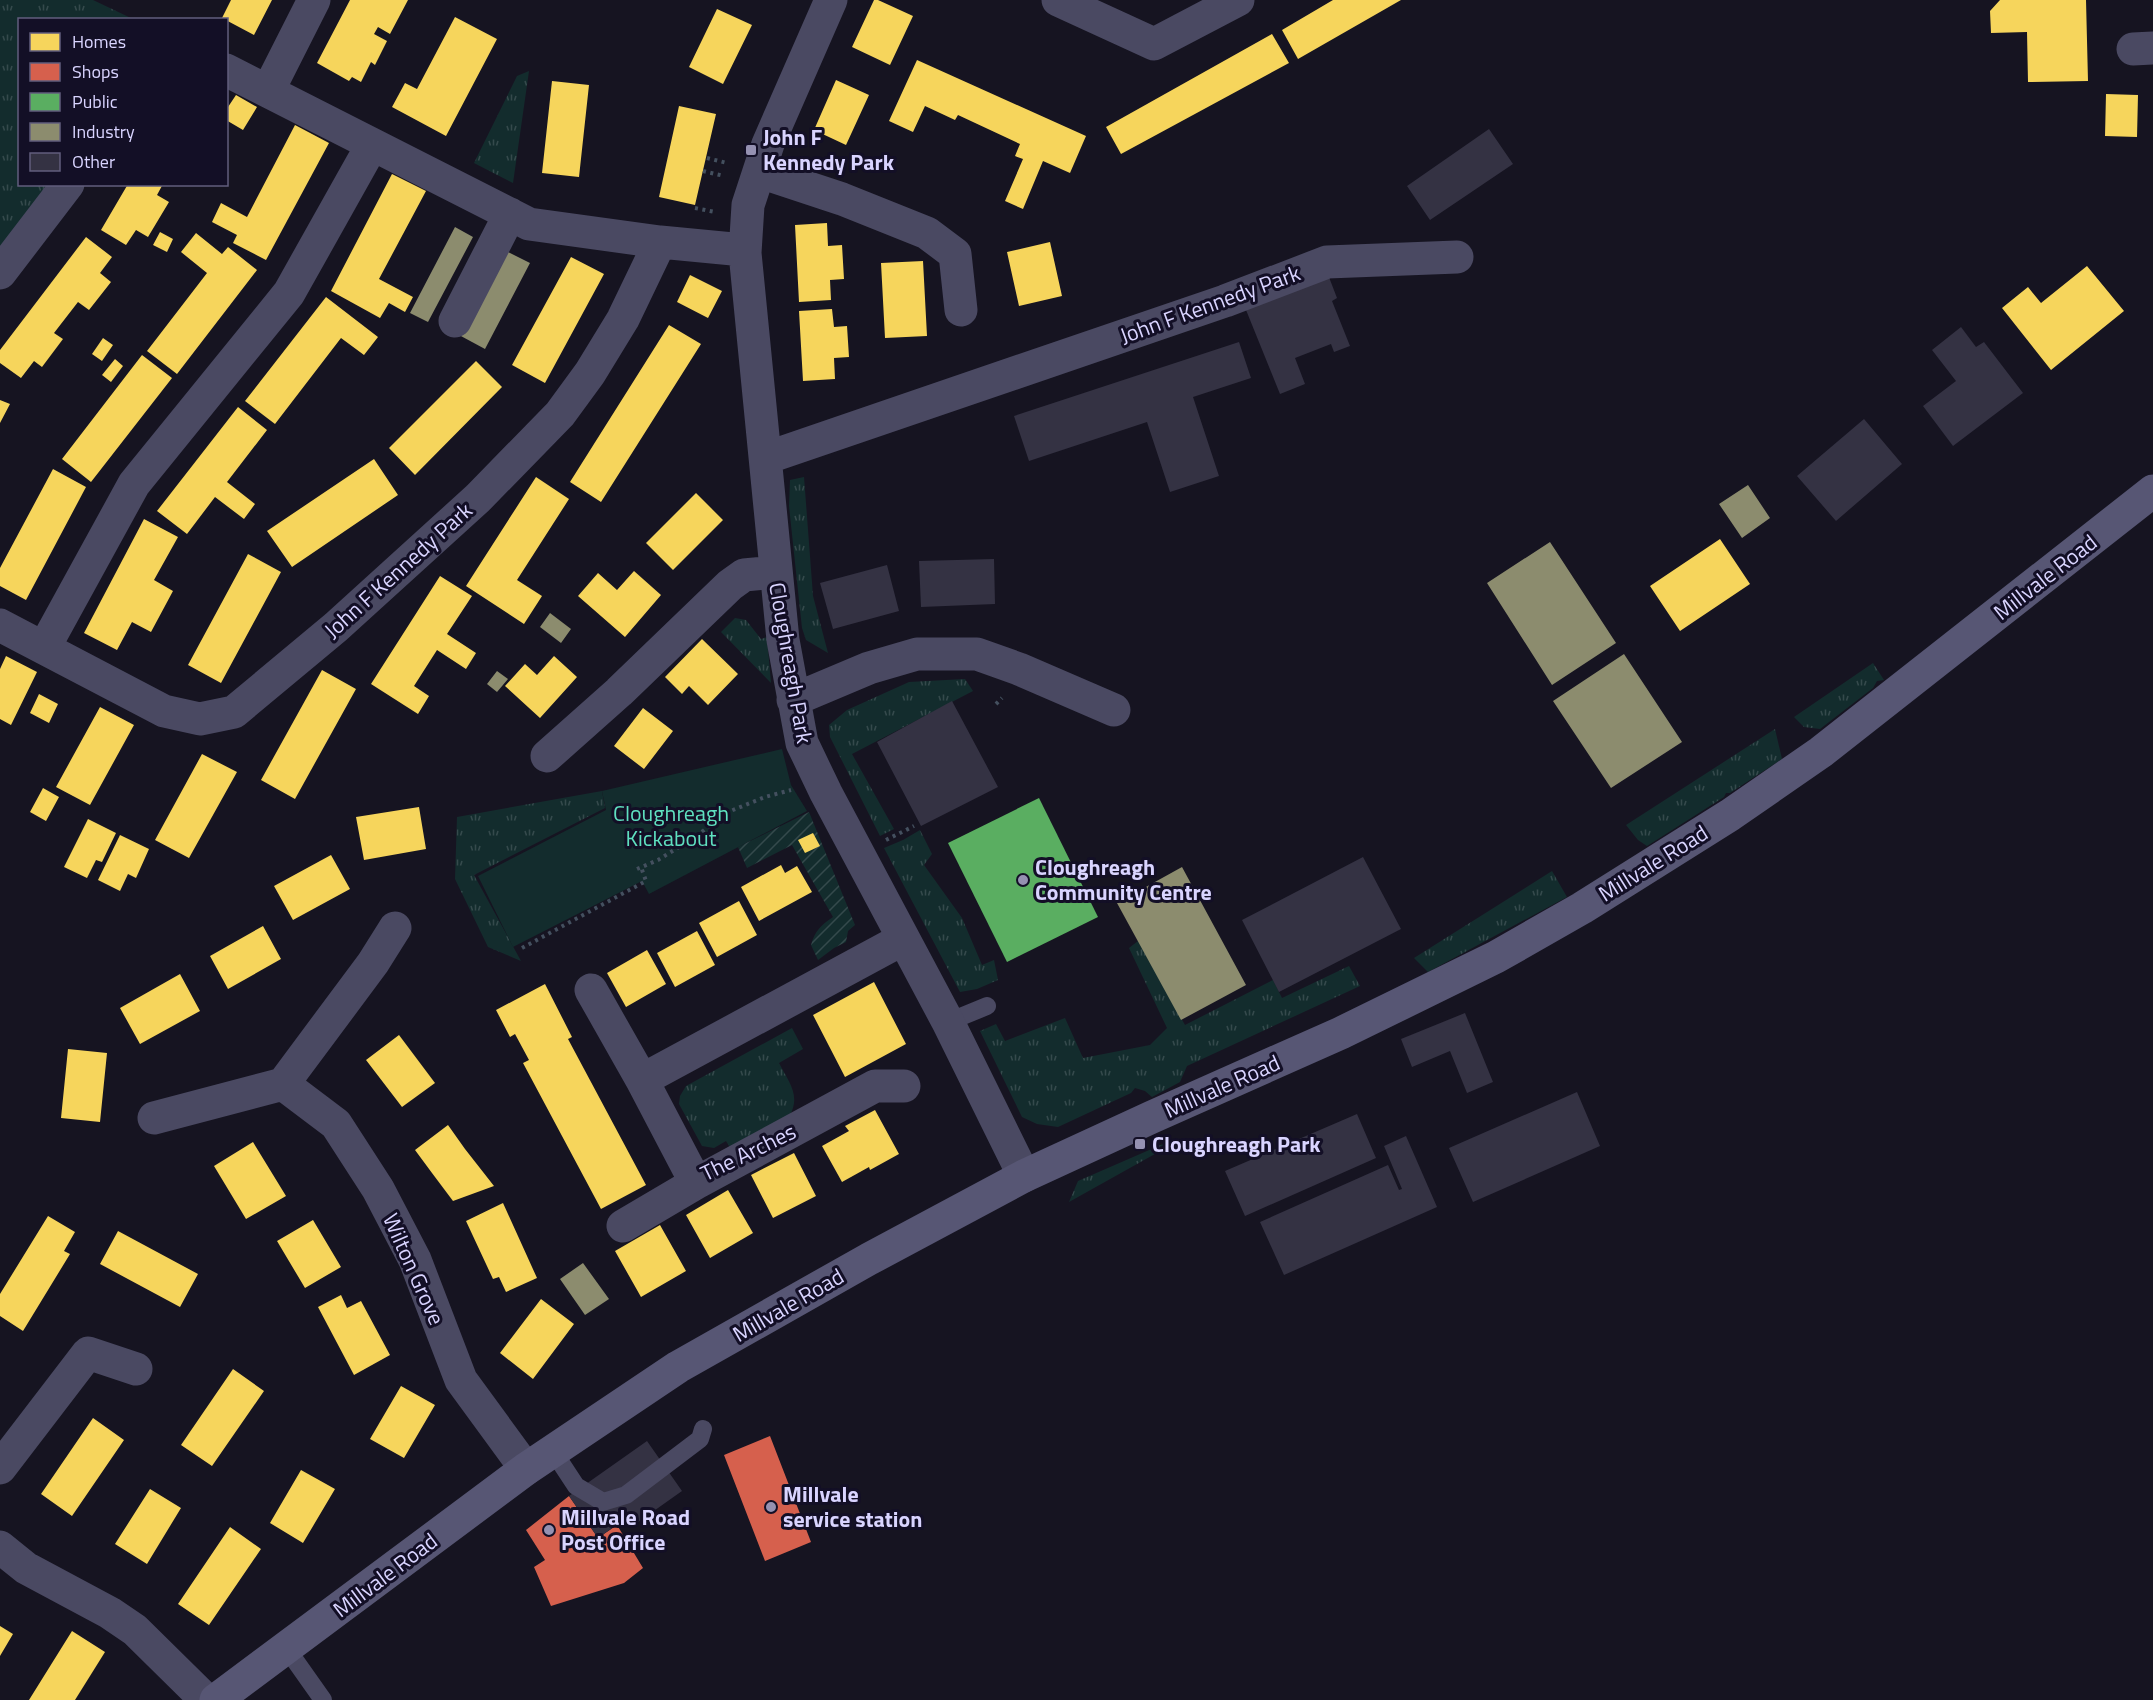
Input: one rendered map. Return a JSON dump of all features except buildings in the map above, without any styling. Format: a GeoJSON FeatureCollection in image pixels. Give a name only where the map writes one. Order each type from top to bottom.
{"type":"FeatureCollection","features":[{"type":"Feature","properties":{"kind":"main road","name":"Millvale Road"},"geometry":{"type":"LineString","coordinates":[[216,1700],[526,1469],[678,1367],[869,1259],[1024,1176],[1341,1033],[1496,957],[1582,908],[1730,815],[1821,752],[2153,491]]}},
{"type":"Feature","properties":{"kind":"street"},"geometry":{"type":"LineString","coordinates":[[268,91],[314,0]]}},
{"type":"Feature","properties":{"kind":"street","name":"Cloughreagh Park"},"geometry":{"type":"LineString","coordinates":[[831,0],[768,144],[748,205],[744,254],[783,640],[802,744],[948,1022],[1024,1176]]}},
{"type":"Feature","properties":{"kind":"street"},"geometry":{"type":"LineString","coordinates":[[1058,0],[1154,44],[1238,0]]}},
{"type":"Feature","properties":{"kind":"street"},"geometry":{"type":"LineString","coordinates":[[228,71],[529,224],[660,242],[733,249],[744,254]]}},
{"type":"Feature","properties":{"kind":"street"},"geometry":{"type":"LineString","coordinates":[[44,648],[134,484],[289,293],[372,145]]}},
{"type":"Feature","properties":{"kind":"street"},"geometry":{"type":"LineString","coordinates":[[760,172],[842,199],[927,233],[955,254],[961,310]]}},
{"type":"Feature","properties":{"kind":"street"},"geometry":{"type":"LineString","coordinates":[[0,273],[66,186]]}},
{"type":"Feature","properties":{"kind":"street"},"geometry":{"type":"LineString","coordinates":[[454,321],[510,214]]}},
{"type":"Feature","properties":{"kind":"street","name":"John F Kennedy Park"},"geometry":{"type":"LineString","coordinates":[[0,625],[164,711],[200,719],[234,712],[336,627],[478,498],[560,414],[590,373],[623,319],[660,242]]}},
{"type":"Feature","properties":{"kind":"street","name":"John F Kennedy Park"},"geometry":{"type":"LineString","coordinates":[[766,458],[1214,305],[1327,261],[1457,258]]}},
{"type":"Feature","properties":{"kind":"street"},"geometry":{"type":"LineString","coordinates":[[548,756],[619,692],[730,585],[744,576],[775,572]]}},
{"type":"Feature","properties":{"kind":"street"},"geometry":{"type":"LineString","coordinates":[[793,700],[869,668],[917,654],[977,654],[1019,669],[1114,710]]}},
{"type":"Feature","properties":{"kind":"street"},"geometry":{"type":"LineString","coordinates":[[154,1118],[284,1084],[373,963],[395,927]]}},
{"type":"Feature","properties":{"kind":"street"},"geometry":{"type":"LineString","coordinates":[[642,1080],[903,939]]}},
{"type":"Feature","properties":{"kind":"street","name":"The Arches"},"geometry":{"type":"LineString","coordinates":[[591,990],[696,1183],[875,1086],[904,1086]]}},
{"type":"Feature","properties":{"kind":"street","name":"Wilton Grove"},"geometry":{"type":"LineString","coordinates":[[284,1084],[336,1124],[378,1189],[415,1260],[461,1380],[526,1469]]}},
{"type":"Feature","properties":{"kind":"street"},"geometry":{"type":"LineString","coordinates":[[623,1226],[696,1183]]}},
{"type":"Feature","properties":{"kind":"street"},"geometry":{"type":"LineString","coordinates":[[0,1468],[88,1353],[136,1369]]}},
{"type":"Feature","properties":{"kind":"street"},"geometry":{"type":"LineString","coordinates":[[0,1547],[26,1568],[135,1629],[206,1700]]}},
{"type":"Feature","properties":{"kind":"lane"},"geometry":{"type":"LineString","coordinates":[[948,1022],[987,1006]]}},
{"type":"Feature","properties":{"kind":"lane"},"geometry":{"type":"LineString","coordinates":[[552,1451],[576,1486],[603,1502],[626,1495],[700,1439],[703,1429]]}},
{"type":"Feature","properties":{"kind":"lane"},"geometry":{"type":"LineString","coordinates":[[287,1649],[323,1700]]}},
{"type":"Feature","properties":{"kind":"path"},"geometry":{"type":"LineString","coordinates":[[707,158],[729,163]]}},
{"type":"Feature","properties":{"kind":"path"},"geometry":{"type":"LineString","coordinates":[[522,948],[646,881],[639,868],[658,860],[695,837],[728,812],[765,797],[794,790]]}},
{"type":"Feature","properties":{"kind":"path"},"geometry":{"type":"LineString","coordinates":[[878,844],[914,826]]}},
{"type":"Feature","properties":{"kind":"green space"},"geometry":{"type":"Polygon","coordinates":[[[0,0],[93,0],[131,18],[18,18],[18,186],[51,186],[0,254],[0,0]]]}},
{"type":"Feature","properties":{"kind":"green space"},"geometry":{"type":"Polygon","coordinates":[[[529,71],[513,183],[474,163],[517,76],[529,71]]]}},
{"type":"Feature","properties":{"kind":"green space"},"geometry":{"type":"Polygon","coordinates":[[[804,477],[813,596],[828,653],[806,640],[802,628],[789,506],[790,480],[804,477]]]}},
{"type":"Feature","properties":{"kind":"green space"},"geometry":{"type":"Polygon","coordinates":[[[735,618],[746,620],[761,639],[767,637],[771,683],[721,632],[735,618]]]}},
{"type":"Feature","properties":{"kind":"green space"},"geometry":{"type":"Polygon","coordinates":[[[1873,663],[1884,680],[1877,681],[1873,688],[1820,729],[1804,727],[1794,717],[1873,663]]]}},
{"type":"Feature","properties":{"kind":"green space"},"geometry":{"type":"Polygon","coordinates":[[[965,679],[973,691],[852,754],[894,829],[880,836],[830,737],[829,725],[847,710],[909,682],[965,679]]]}},
{"type":"Feature","properties":{"kind":"green space"},"geometry":{"type":"Polygon","coordinates":[[[1775,729],[1782,759],[1730,793],[1726,793],[1724,797],[1647,846],[1638,840],[1626,825],[1775,729]]]}},
{"type":"Feature","properties":{"kind":"green space","name":"Cloughreagh Kickabout"},"geometry":{"type":"Polygon","coordinates":[[[782,749],[791,785],[807,811],[649,894],[642,881],[513,947],[478,876],[606,810],[602,791],[782,749]]]}},
{"type":"Feature","properties":{"kind":"green space"},"geometry":{"type":"Polygon","coordinates":[[[602,791],[605,808],[474,875],[521,961],[488,947],[455,879],[457,817],[602,791]]]}},
{"type":"Feature","properties":{"kind":"green space"},"geometry":{"type":"Polygon","coordinates":[[[809,812],[855,925],[848,931],[846,942],[818,960],[811,945],[814,936],[833,917],[792,845],[747,868],[738,847],[809,812]]]}},
{"type":"Feature","properties":{"kind":"green space"},"geometry":{"type":"Polygon","coordinates":[[[920,830],[932,854],[924,865],[962,918],[982,965],[994,960],[998,980],[977,989],[960,992],[884,848],[920,830]]]}},
{"type":"Feature","properties":{"kind":"green space"},"geometry":{"type":"Polygon","coordinates":[[[1552,871],[1567,897],[1428,972],[1414,958],[1552,871]]]}},
{"type":"Feature","properties":{"kind":"green space"},"geometry":{"type":"Polygon","coordinates":[[[1138,941],[1185,1025],[1273,980],[1282,998],[1349,966],[1360,986],[1187,1066],[1180,1082],[1152,1097],[1145,1091],[1135,1088],[1131,1093],[1058,1127],[1037,1124],[1022,1117],[980,1031],[996,1024],[1005,1041],[1065,1018],[1083,1058],[1150,1045],[1167,1028],[1129,948],[1138,941]]]}},
{"type":"Feature","properties":{"kind":"green space"},"geometry":{"type":"Polygon","coordinates":[[[792,1028],[803,1049],[779,1063],[794,1095],[790,1115],[731,1149],[726,1141],[714,1148],[702,1146],[679,1104],[680,1096],[686,1086],[792,1028]]]}},
{"type":"Feature","properties":{"kind":"green space"},"geometry":{"type":"Polygon","coordinates":[[[1170,1141],[1171,1145],[1069,1202],[1078,1181],[1170,1141]]]}},
{"type":"Feature","properties":{"kind":"place","name":"John F Kennedy Park"},"geometry":{"type":"Point","coordinates":[751,150]}},
{"type":"Feature","properties":{"kind":"place","name":"Cloughreagh Community Centre"},"geometry":{"type":"Point","coordinates":[1023,880]}},
{"type":"Feature","properties":{"kind":"place","name":"Cloughreagh Park"},"geometry":{"type":"Point","coordinates":[1140,1144]}},
{"type":"Feature","properties":{"kind":"place","name":"Millvale service station"},"geometry":{"type":"Point","coordinates":[771,1507]}},
{"type":"Feature","properties":{"kind":"place","name":"Millvale Road Post Office"},"geometry":{"type":"Point","coordinates":[549,1530]}}]}
